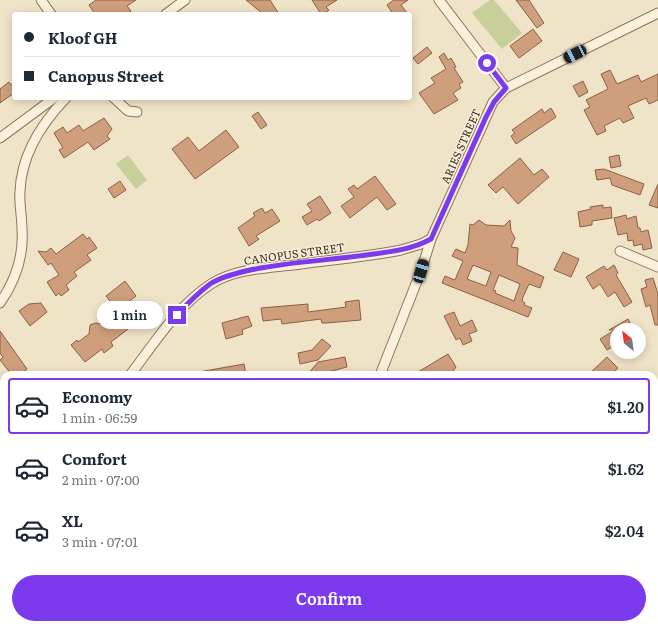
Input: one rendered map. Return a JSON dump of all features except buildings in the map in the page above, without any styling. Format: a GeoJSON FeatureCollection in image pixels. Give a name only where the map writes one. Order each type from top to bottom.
{"type":"FeatureCollection","features":[{"type":"Feature","properties":{"kind":"street"},"geometry":{"type":"LineString","coordinates":[[40,0],[49,12]]}},
{"type":"Feature","properties":{"kind":"street"},"geometry":{"type":"LineString","coordinates":[[169,12],[184,0]]}},
{"type":"Feature","properties":{"kind":"street"},"geometry":{"type":"LineString","coordinates":[[439,0],[506,88]]}},
{"type":"Feature","properties":{"kind":"street","name":"ARIES STREET"},"geometry":{"type":"LineString","coordinates":[[382,371],[416,284],[431,239],[494,102],[506,88],[658,13]]}},
{"type":"Feature","properties":{"kind":"street"},"geometry":{"type":"LineString","coordinates":[[0,138],[51,100]]}},
{"type":"Feature","properties":{"kind":"street"},"geometry":{"type":"LineString","coordinates":[[0,303],[13,281],[20,260],[22,230],[20,192],[27,159],[41,129],[64,100]]}},
{"type":"Feature","properties":{"kind":"street"},"geometry":{"type":"LineString","coordinates":[[116,100],[128,111],[137,112]]}},
{"type":"Feature","properties":{"kind":"street","name":"CANOPUS STREET"},"geometry":{"type":"LineString","coordinates":[[133,371],[177,315],[192,299],[219,280],[237,273],[266,268],[401,250],[421,244],[431,239]]}},
{"type":"Feature","properties":{"kind":"street"},"geometry":{"type":"LineString","coordinates":[[620,251],[658,266]]}},
{"type":"Feature","properties":{"kind":"green space"},"geometry":{"type":"Polygon","coordinates":[[[490,0],[494,0],[522,33],[502,49],[472,13],[490,0]]]}},
{"type":"Feature","properties":{"kind":"green space"},"geometry":{"type":"Polygon","coordinates":[[[128,155],[147,180],[136,189],[116,164],[128,155]]]}},
{"type":"Feature","properties":{"kind":"route"},"geometry":{"type":"LineString","coordinates":[[177,315],[192,299],[210,284],[237,273],[392,252],[414,247],[431,239],[486,117],[494,102],[506,88],[487,63]]}}]}
